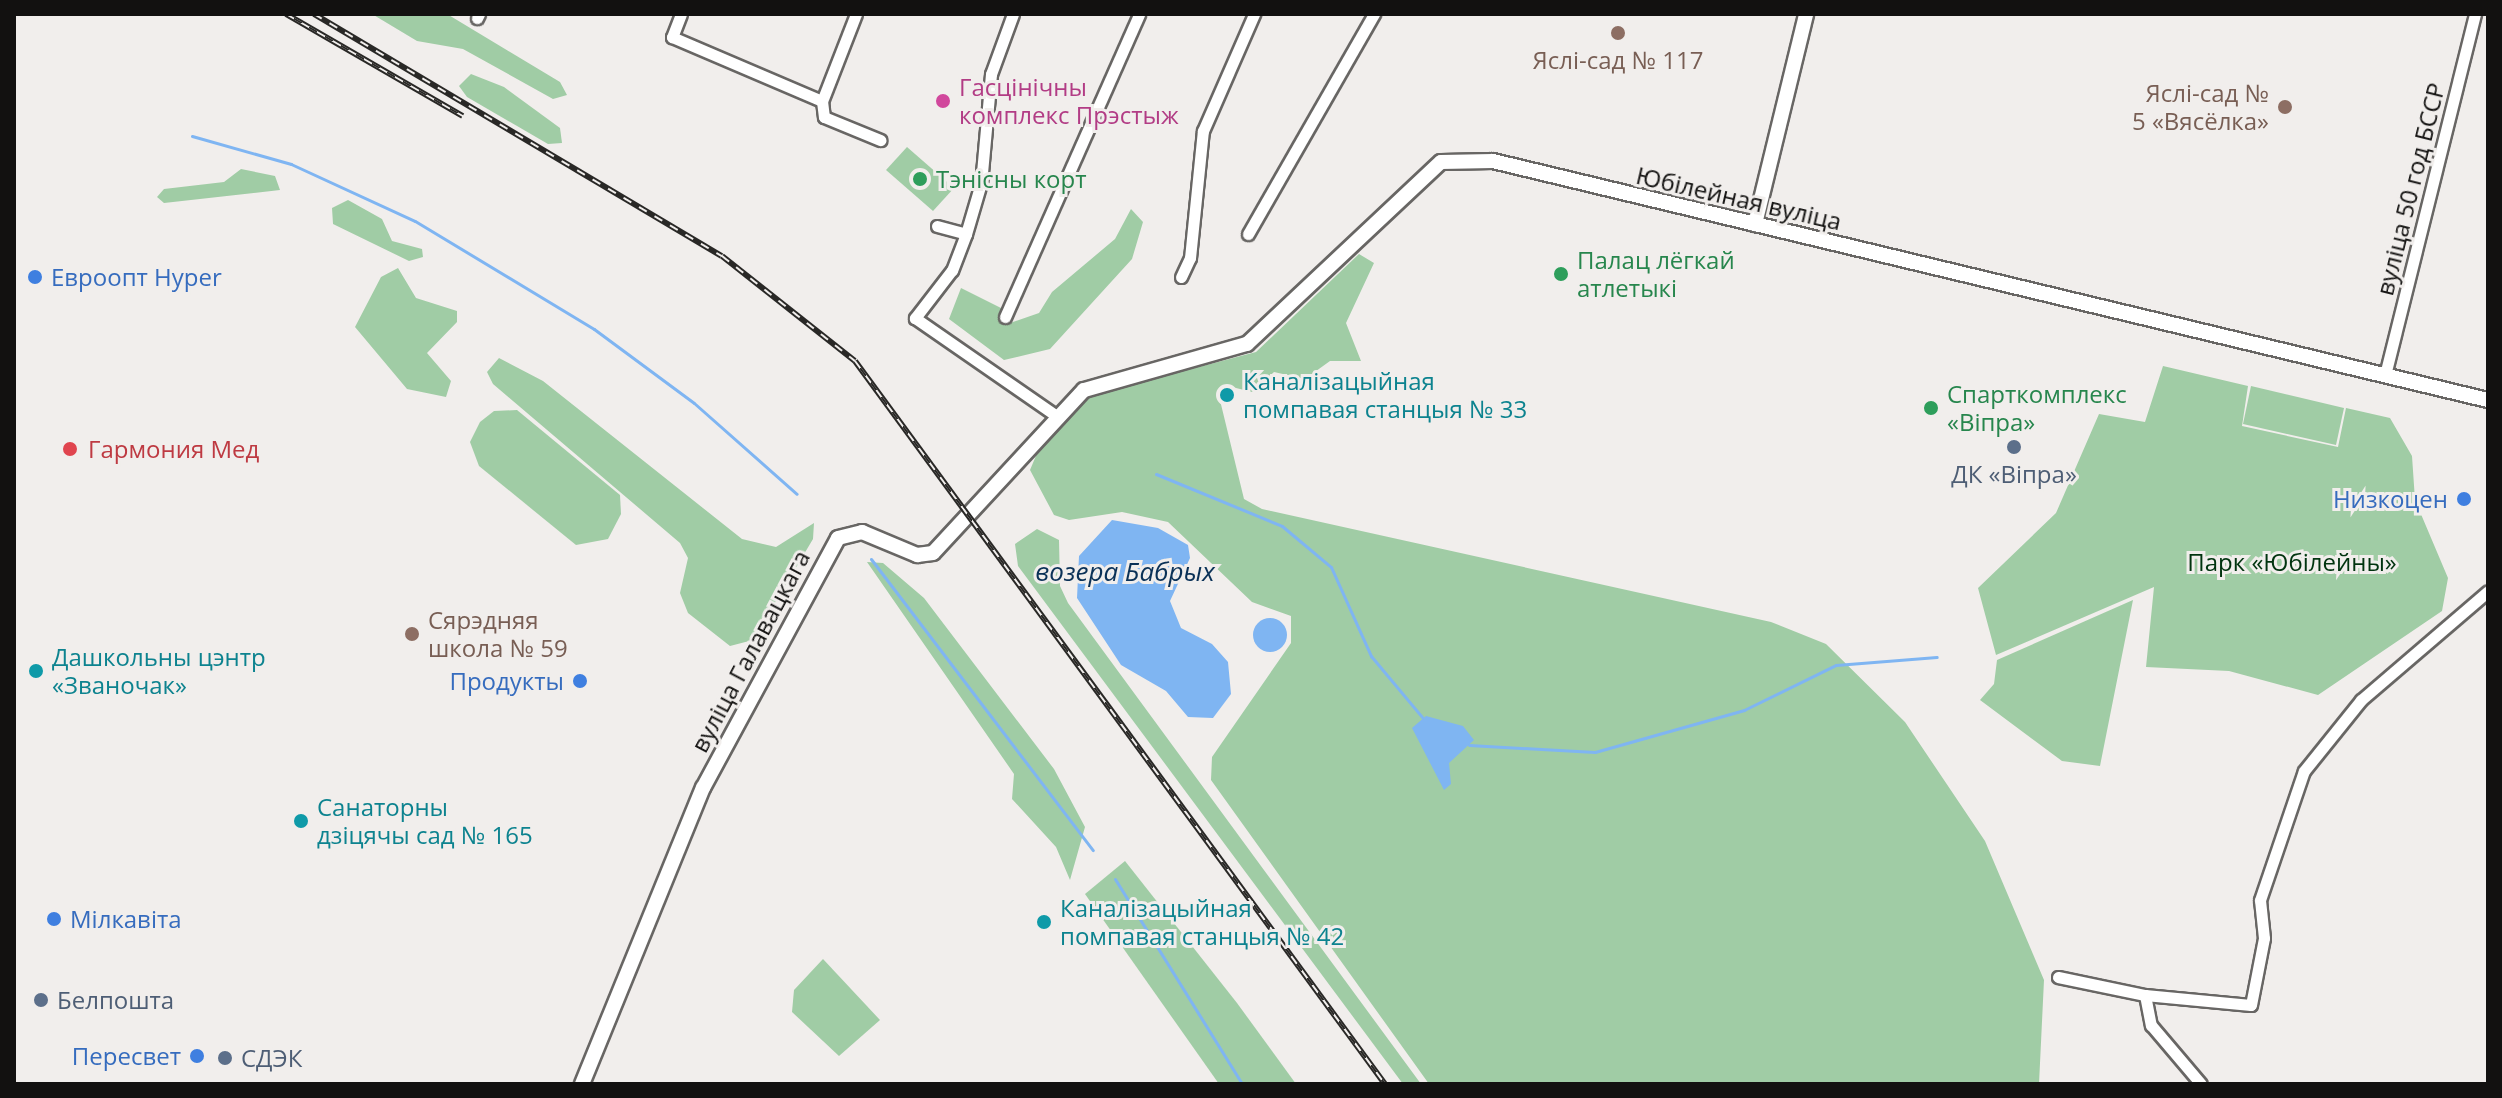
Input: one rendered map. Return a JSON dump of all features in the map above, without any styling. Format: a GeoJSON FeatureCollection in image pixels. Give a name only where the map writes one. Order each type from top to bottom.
{"type":"FeatureCollection","features":[{"type":"Feature","properties":{"kind":"street"},"geometry":{"type":"LineString","coordinates":[[681,14],[672,37],[822,101]]}},
{"type":"Feature","properties":{"kind":"street"},"geometry":{"type":"LineString","coordinates":[[856,14],[822,101],[824,117],[880,140]]}},
{"type":"Feature","properties":{"kind":"street"},"geometry":{"type":"LineString","coordinates":[[1013,14],[991,74],[981,183],[966,234],[952,270],[915,318],[1058,417]]}},
{"type":"Feature","properties":{"kind":"street"},"geometry":{"type":"LineString","coordinates":[[1005,317],[1139,14]]}},
{"type":"Feature","properties":{"kind":"street"},"geometry":{"type":"LineString","coordinates":[[1181,277],[1190,258],[1203,131],[1254,14]]}},
{"type":"Feature","properties":{"kind":"street"},"geometry":{"type":"LineString","coordinates":[[1248,234],[1374,14]]}},
{"type":"Feature","properties":{"kind":"street"},"geometry":{"type":"LineString","coordinates":[[1755,224],[1806,14]]}},
{"type":"Feature","properties":{"kind":"street","name":"вуліца 50 год БССР"},"geometry":{"type":"LineString","coordinates":[[2385,375],[2475,14]]}},
{"type":"Feature","properties":{"kind":"street","name":"Юбілейная вуліца"},"geometry":{"type":"LineString","coordinates":[[1058,417],[1099,382],[1247,344],[1427,172],[1452,159],[1493,161],[2488,400]]}},
{"type":"Feature","properties":{"kind":"street"},"geometry":{"type":"LineString","coordinates":[[937,226],[966,234]]}},
{"type":"Feature","properties":{"kind":"street","name":"вуліца Галавацкага"},"geometry":{"type":"LineString","coordinates":[[582,1084],[703,788],[831,545],[859,531],[917,555],[933,553],[1058,417]]}},
{"type":"Feature","properties":{"kind":"street"},"geometry":{"type":"LineString","coordinates":[[2058,977],[2145,995],[2251,1005],[2264,938],[2260,900],[2304,771],[2361,700],[2488,591]]}},
{"type":"Feature","properties":{"kind":"street"},"geometry":{"type":"LineString","coordinates":[[2145,995],[2151,1025],[2201,1084]]}},
{"type":"Feature","properties":{"kind":"green space"},"geometry":{"type":"Polygon","coordinates":[[[372,14],[447,14],[560,82],[567,95],[553,99],[463,49],[417,41],[372,14]]]}},
{"type":"Feature","properties":{"kind":"green space"},"geometry":{"type":"Polygon","coordinates":[[[471,74],[504,87],[560,128],[562,143],[548,144],[467,97],[459,86],[471,74]]]}},
{"type":"Feature","properties":{"kind":"green space","name":"Тэнісны корт"},"geometry":{"type":"Polygon","coordinates":[[[907,147],[954,188],[933,211],[886,170],[907,147]]]}},
{"type":"Feature","properties":{"kind":"green space"},"geometry":{"type":"Polygon","coordinates":[[[241,169],[275,176],[280,190],[164,203],[157,197],[164,189],[224,182],[241,169]]]}},
{"type":"Feature","properties":{"kind":"green space"},"geometry":{"type":"Polygon","coordinates":[[[348,200],[382,219],[392,241],[422,249],[423,257],[409,261],[333,224],[332,208],[348,200]]]}},
{"type":"Feature","properties":{"kind":"green space"},"geometry":{"type":"Polygon","coordinates":[[[1131,209],[1143,222],[1132,259],[1050,349],[1004,360],[949,319],[961,288],[1003,309],[1000,317],[1010,323],[1039,313],[1052,292],[1115,239],[1131,209]]]}},
{"type":"Feature","properties":{"kind":"green space"},"geometry":{"type":"Polygon","coordinates":[[[1359,254],[1374,263],[1346,323],[1361,361],[1330,361],[1305,379],[1274,372],[1252,392],[1228,386],[1218,392],[1244,499],[1262,509],[1771,622],[1826,644],[1905,722],[1985,841],[2044,980],[2039,1084],[1429,1084],[1211,780],[1212,757],[1291,643],[1291,616],[1252,602],[1168,522],[1122,512],[1069,520],[1054,515],[1030,470],[1038,451],[1092,395],[1256,352],[1359,254]]]}},
{"type":"Feature","properties":{"kind":"green space"},"geometry":{"type":"Polygon","coordinates":[[[398,268],[416,298],[457,311],[457,322],[427,353],[451,381],[446,397],[407,389],[355,327],[381,277],[398,268]]]}},
{"type":"Feature","properties":{"kind":"green space"},"geometry":{"type":"Polygon","coordinates":[[[499,358],[543,381],[742,539],[776,547],[814,523],[813,539],[753,640],[730,646],[688,613],[680,593],[688,558],[680,543],[493,384],[487,372],[499,358]]]}},
{"type":"Feature","properties":{"kind":"green space","name":"Парк «Юбілейны»"},"geometry":{"type":"Polygon","coordinates":[[[2163,366],[2248,386],[2242,426],[2338,447],[2346,408],[2390,418],[2412,456],[2415,500],[2448,578],[2442,611],[2318,695],[2229,671],[2146,667],[2154,587],[1996,655],[1978,588],[2056,513],[2099,414],[2145,422],[2163,366]]]}},
{"type":"Feature","properties":{"kind":"green space"},"geometry":{"type":"Polygon","coordinates":[[[2251,386],[2344,408],[2336,445],[2243,424],[2251,386]]]}},
{"type":"Feature","properties":{"kind":"green space"},"geometry":{"type":"Polygon","coordinates":[[[517,410],[620,495],[621,514],[608,539],[576,545],[479,466],[470,442],[480,422],[494,411],[517,410]]]}},
{"type":"Feature","properties":{"kind":"green space"},"geometry":{"type":"Polygon","coordinates":[[[1037,529],[1059,540],[1060,586],[1068,603],[1421,1084],[1403,1084],[1018,566],[1015,544],[1037,529]]]}},
{"type":"Feature","properties":{"kind":"green space"},"geometry":{"type":"Polygon","coordinates":[[[867,562],[883,563],[924,598],[1054,769],[1085,827],[1070,880],[1056,847],[1012,799],[1014,774],[867,562]]]}},
{"type":"Feature","properties":{"kind":"green space"},"geometry":{"type":"Polygon","coordinates":[[[2133,600],[2100,766],[2062,761],[1980,700],[1994,684],[1997,660],[2133,600]]]}},
{"type":"Feature","properties":{"kind":"green space"},"geometry":{"type":"Polygon","coordinates":[[[1125,861],[1237,1003],[1296,1084],[1219,1084],[1085,894],[1125,861]]]}},
{"type":"Feature","properties":{"kind":"green space"},"geometry":{"type":"Polygon","coordinates":[[[823,959],[880,1020],[839,1056],[792,1012],[794,990],[823,959]]]}},
{"type":"Feature","properties":{"kind":"water","name":"возера Бабрых"},"geometry":{"type":"Polygon","coordinates":[[[1112,520],[1158,528],[1188,545],[1190,558],[1170,601],[1181,628],[1212,644],[1228,662],[1231,694],[1213,718],[1188,717],[1166,691],[1121,665],[1077,598],[1079,556],[1112,520]]]}},
{"type":"Feature","properties":{"kind":"water"},"geometry":{"type":"Polygon","coordinates":[[[1270,618],[1282,623],[1287,635],[1282,647],[1270,652],[1258,647],[1253,635],[1258,623],[1270,618]]]}},
{"type":"Feature","properties":{"kind":"water"},"geometry":{"type":"Polygon","coordinates":[[[1426,716],[1463,726],[1474,740],[1449,763],[1451,784],[1444,790],[1412,728],[1426,716]]]}},
{"type":"Feature","properties":{"kind":"waterway"},"geometry":{"type":"LineString","coordinates":[[192,136],[291,164],[415,221],[594,329],[694,403],[797,494]]}},
{"type":"Feature","properties":{"kind":"waterway"},"geometry":{"type":"LineString","coordinates":[[1156,474],[1282,526],[1331,567],[1371,656],[1422,717]]}},
{"type":"Feature","properties":{"kind":"waterway"},"geometry":{"type":"LineString","coordinates":[[871,559],[1093,850]]}},
{"type":"Feature","properties":{"kind":"waterway"},"geometry":{"type":"LineString","coordinates":[[1469,745],[1595,752],[1744,710],[1836,665],[1937,657]]}},
{"type":"Feature","properties":{"kind":"waterway"},"geometry":{"type":"LineString","coordinates":[[1115,879],[1242,1084]]}},
{"type":"Feature","properties":{"kind":"railway"},"geometry":{"type":"LineString","coordinates":[[286,14],[463,116]]}},
{"type":"Feature","properties":{"kind":"railway"},"geometry":{"type":"LineString","coordinates":[[314,14],[722,256],[855,361],[1385,1084]]}},
{"type":"Feature","properties":{"kind":"place","name":"Яслі-сад № 117"},"geometry":{"type":"Point","coordinates":[1618,33]}},
{"type":"Feature","properties":{"kind":"place","name":"Гасцінічны комплекс Прэстыж"},"geometry":{"type":"Point","coordinates":[943,101]}},
{"type":"Feature","properties":{"kind":"place","name":"Яслі-сад № 5 «Вясёлка»"},"geometry":{"type":"Point","coordinates":[2285,107]}},
{"type":"Feature","properties":{"kind":"place","name":"Тэнісны корт"},"geometry":{"type":"Point","coordinates":[920,179]}},
{"type":"Feature","properties":{"kind":"place","name":"Палац лёгкай атлетыкі"},"geometry":{"type":"Point","coordinates":[1561,274]}},
{"type":"Feature","properties":{"kind":"place","name":"Евроопт Hyper"},"geometry":{"type":"Point","coordinates":[35,277]}},
{"type":"Feature","properties":{"kind":"place","name":"Каналізацыйная помпавая станцыя № 33"},"geometry":{"type":"Point","coordinates":[1227,395]}},
{"type":"Feature","properties":{"kind":"place","name":"Спарткомплекс «Віпра»"},"geometry":{"type":"Point","coordinates":[1931,408]}},
{"type":"Feature","properties":{"kind":"place","name":"ДК «Віпра»"},"geometry":{"type":"Point","coordinates":[2014,447]}},
{"type":"Feature","properties":{"kind":"place","name":"Гармония Мед"},"geometry":{"type":"Point","coordinates":[70,449]}},
{"type":"Feature","properties":{"kind":"place","name":"Низкоцен"},"geometry":{"type":"Point","coordinates":[2464,499]}},
{"type":"Feature","properties":{"kind":"place","name":"Сярэдняя школа № 59"},"geometry":{"type":"Point","coordinates":[412,634]}},
{"type":"Feature","properties":{"kind":"place","name":"Дашкольны цэнтр «Званочак»"},"geometry":{"type":"Point","coordinates":[36,671]}},
{"type":"Feature","properties":{"kind":"place","name":"Продукты"},"geometry":{"type":"Point","coordinates":[580,681]}},
{"type":"Feature","properties":{"kind":"place","name":"Санаторны дзіцячы сад № 165"},"geometry":{"type":"Point","coordinates":[301,821]}},
{"type":"Feature","properties":{"kind":"place","name":"Мілкавіта"},"geometry":{"type":"Point","coordinates":[54,919]}},
{"type":"Feature","properties":{"kind":"place","name":"Каналізацыйная помпавая станцыя № 42"},"geometry":{"type":"Point","coordinates":[1044,922]}},
{"type":"Feature","properties":{"kind":"place","name":"Белпошта"},"geometry":{"type":"Point","coordinates":[41,1000]}},
{"type":"Feature","properties":{"kind":"place","name":"Пересвет"},"geometry":{"type":"Point","coordinates":[197,1056]}},
{"type":"Feature","properties":{"kind":"place","name":"СДЭК"},"geometry":{"type":"Point","coordinates":[225,1058]}}]}
